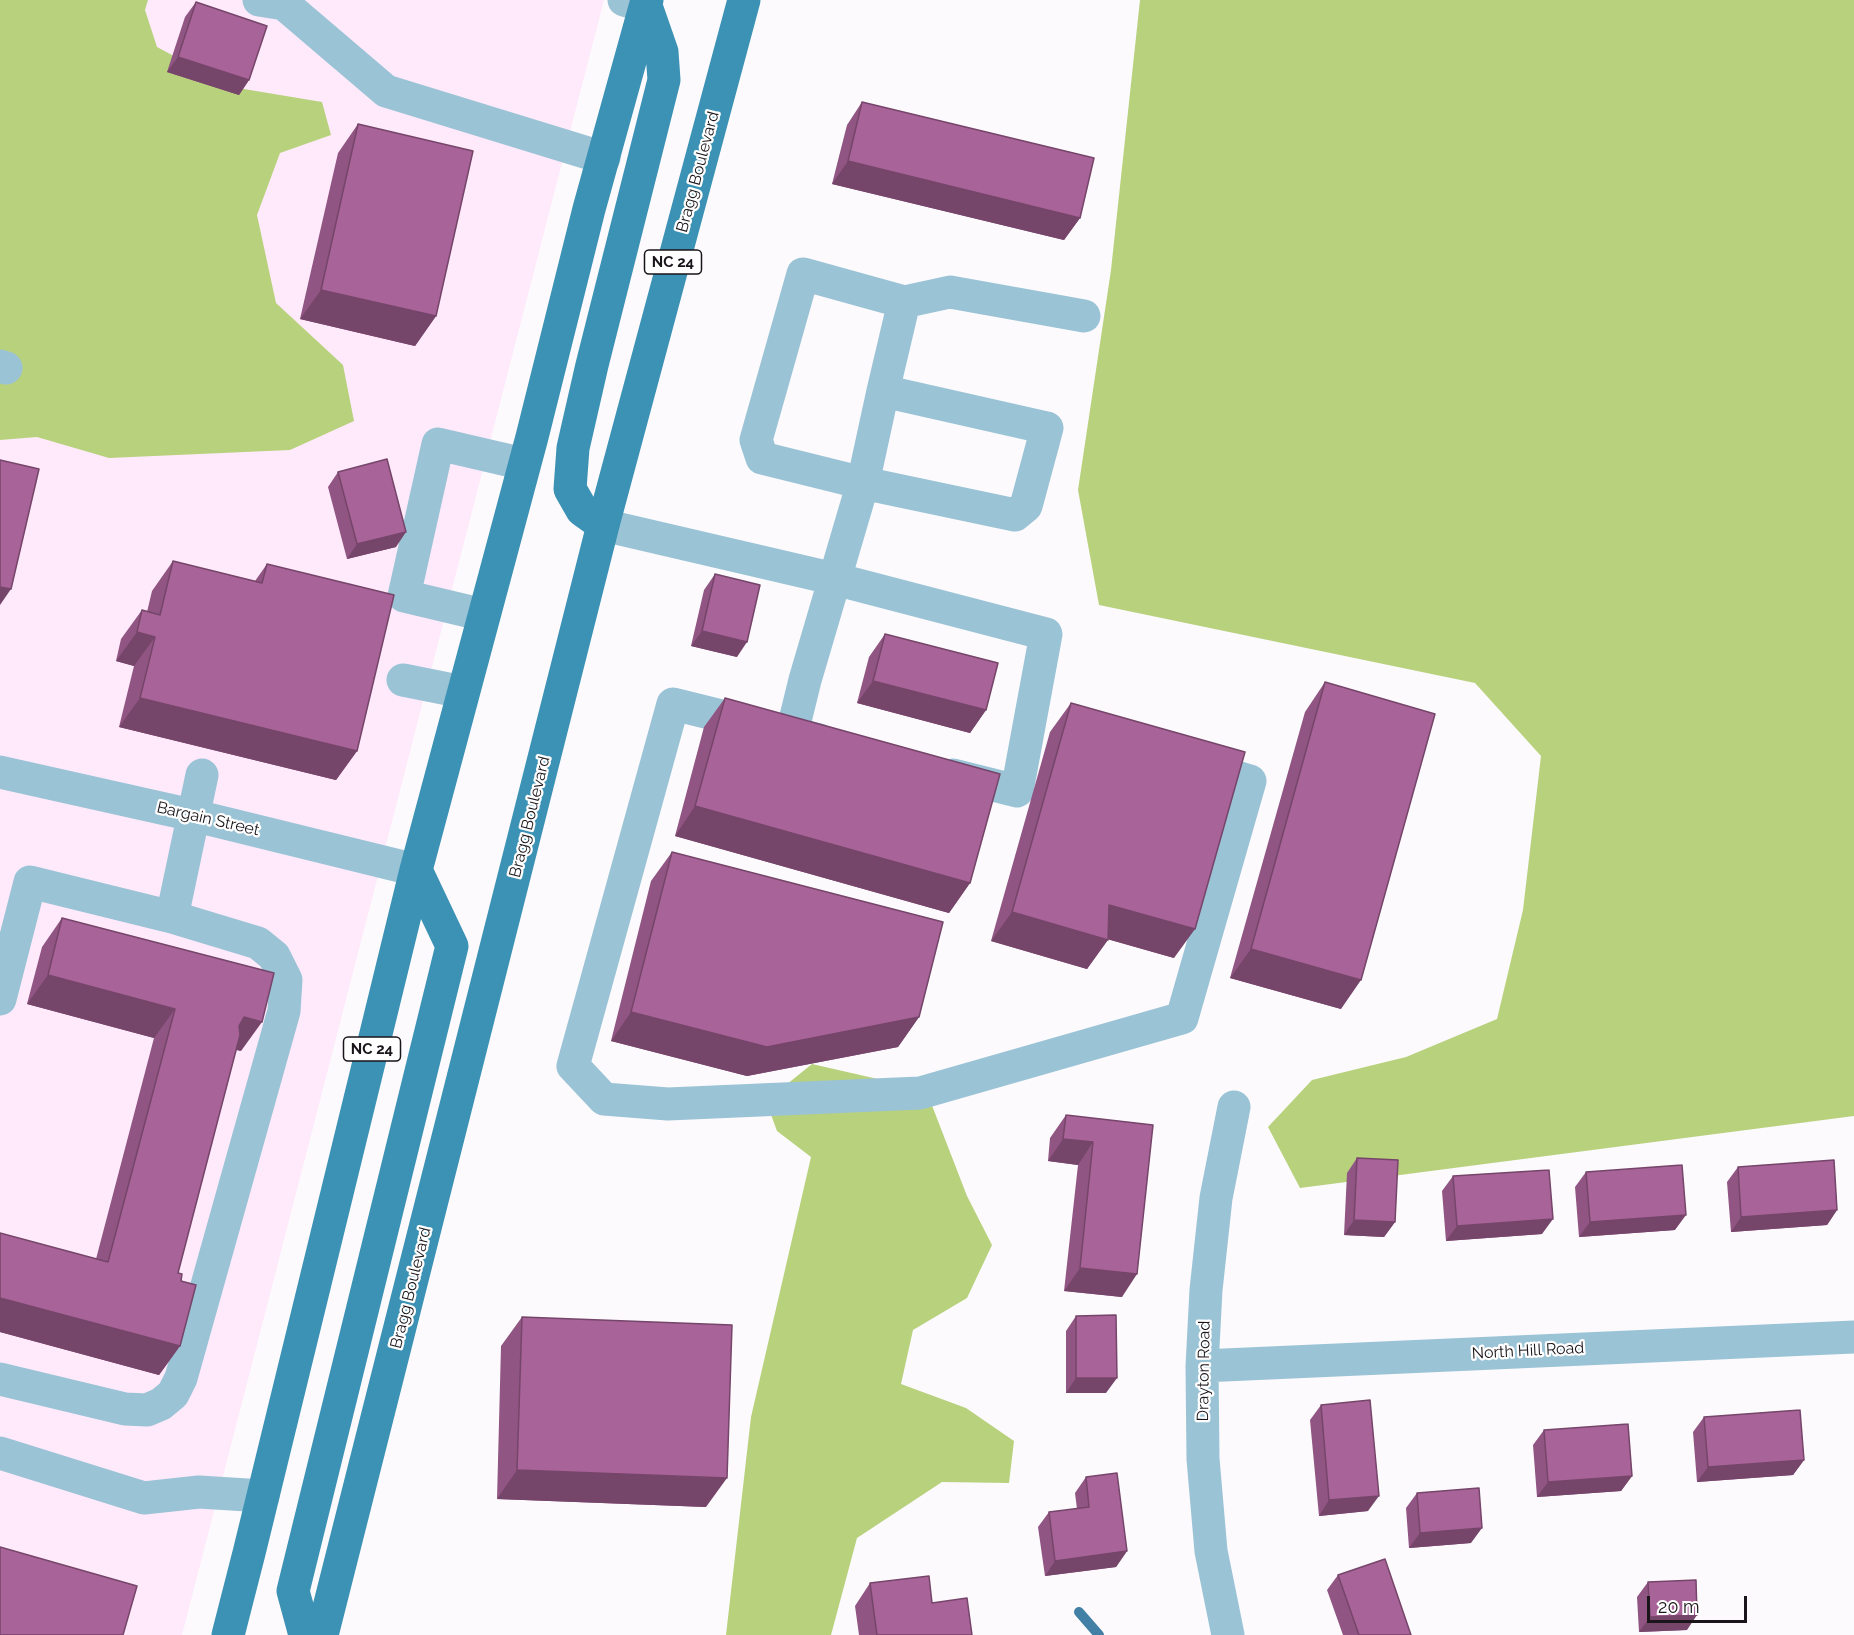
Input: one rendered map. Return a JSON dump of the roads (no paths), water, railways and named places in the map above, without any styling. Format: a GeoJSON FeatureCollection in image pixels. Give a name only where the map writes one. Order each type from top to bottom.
{"type":"FeatureCollection","features":[{"type":"Feature","properties":{"kind":"main road","name":"Bragg Boulevard"},"geometry":{"type":"LineString","coordinates":[[322,1635],[603,525],[744,0]]}},
{"type":"Feature","properties":{"kind":"main road","name":"NC 24"},"geometry":{"type":"LineString","coordinates":[[228,1635],[416,870],[604,158],[639,2]]}},
{"type":"Feature","properties":{"kind":"main road"},"geometry":{"type":"LineString","coordinates":[[603,525],[582,510],[570,489],[573,448],[592,365],[664,80],[662,52],[639,2]]}},
{"type":"Feature","properties":{"kind":"main road"},"geometry":{"type":"LineString","coordinates":[[305,1635],[293,1591],[452,946],[416,870]]}},
{"type":"Feature","properties":{"kind":"street"},"geometry":{"type":"LineString","coordinates":[[259,0],[284,4],[386,91],[604,158]]}},
{"type":"Feature","properties":{"kind":"street"},"geometry":{"type":"LineString","coordinates":[[883,391],[1047,428],[1026,506],[1015,515],[863,483],[762,458],[756,440],[803,274],[903,302],[950,292],[1084,316]]}},
{"type":"Feature","properties":{"kind":"street"},"geometry":{"type":"LineString","coordinates":[[792,733],[805,680],[863,483],[903,302]]}},
{"type":"Feature","properties":{"kind":"street"},"geometry":{"type":"LineString","coordinates":[[484,615],[404,596],[438,444],[525,464]]}},
{"type":"Feature","properties":{"kind":"street"},"geometry":{"type":"LineString","coordinates":[[603,525],[835,579],[1047,634],[1044,720],[1017,791],[927,768]]}},
{"type":"Feature","properties":{"kind":"street"},"geometry":{"type":"LineString","coordinates":[[403,680],[463,692]]}},
{"type":"Feature","properties":{"kind":"street"},"geometry":{"type":"LineString","coordinates":[[848,748],[672,704],[573,1066],[604,1100],[668,1104],[920,1093],[1182,1018],[1250,781],[1170,757]]}},
{"type":"Feature","properties":{"kind":"street","name":"Bargain Street"},"geometry":{"type":"LineString","coordinates":[[0,772],[192,815],[416,870]]}},
{"type":"Feature","properties":{"kind":"street"},"geometry":{"type":"LineString","coordinates":[[172,917],[202,775]]}},
{"type":"Feature","properties":{"kind":"street"},"geometry":{"type":"LineString","coordinates":[[0,999],[30,882],[172,917],[258,943],[274,956],[286,980],[285,1011],[181,1378],[172,1394],[160,1404],[147,1410],[125,1409],[0,1379]]}},
{"type":"Feature","properties":{"kind":"street","name":"Drayton Road"},"geometry":{"type":"LineString","coordinates":[[1228,1635],[1210,1539],[1203,1459],[1202,1366],[1206,1290],[1216,1198],[1234,1107]]}},
{"type":"Feature","properties":{"kind":"street","name":"North Hill Road"},"geometry":{"type":"LineString","coordinates":[[1202,1366],[1854,1336]]}},
{"type":"Feature","properties":{"kind":"street"},"geometry":{"type":"LineString","coordinates":[[0,1453],[144,1498],[199,1492],[263,1496]]}},
{"type":"Feature","properties":{"kind":"waterway"},"geometry":{"type":"LineString","coordinates":[[1079,1612],[1099,1635]]}}]}
